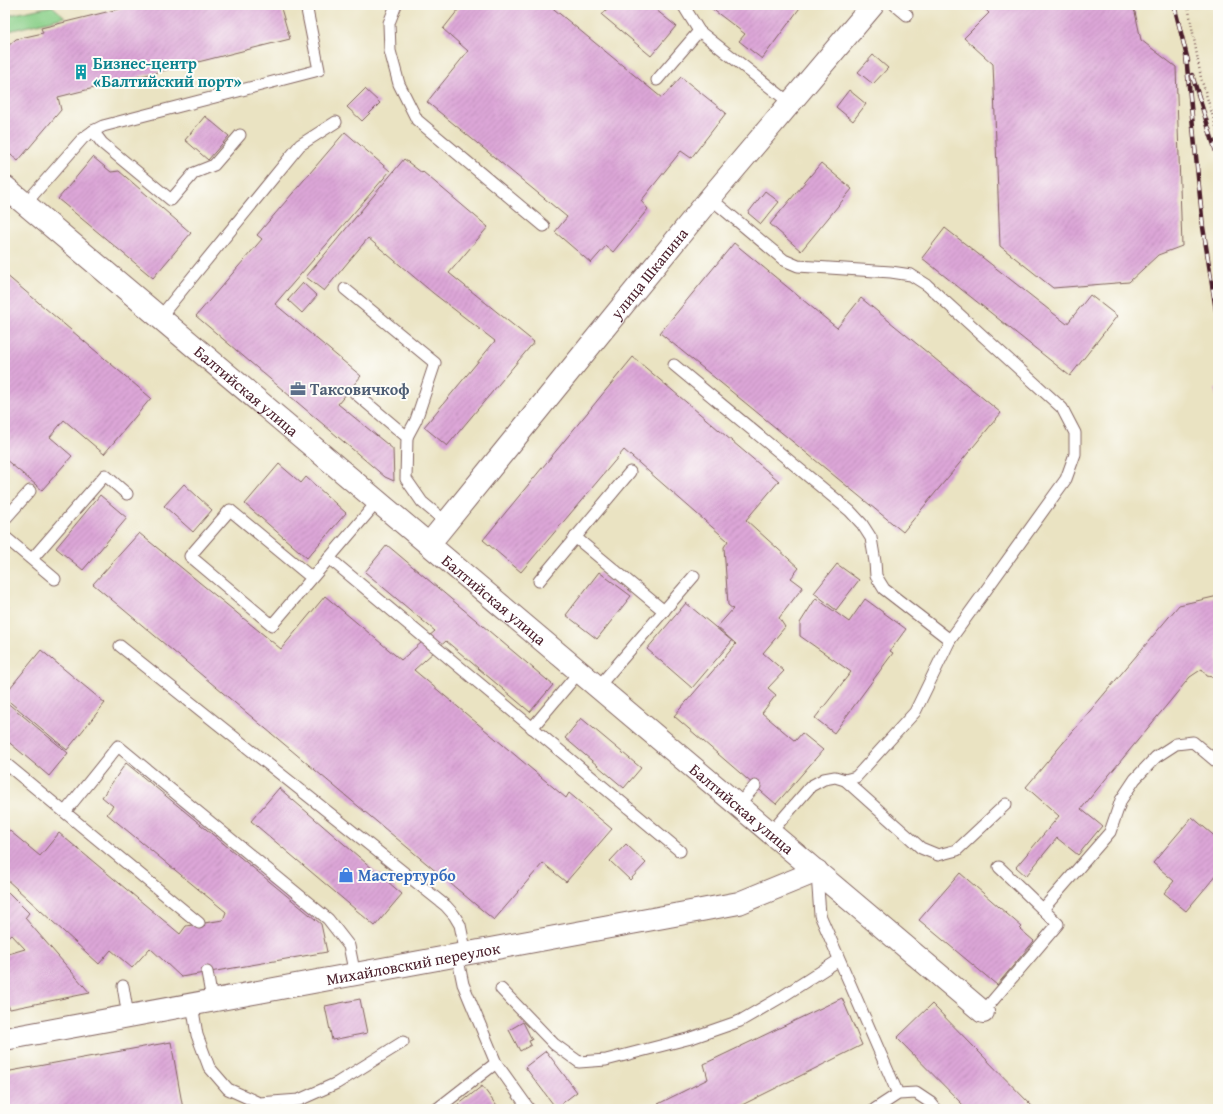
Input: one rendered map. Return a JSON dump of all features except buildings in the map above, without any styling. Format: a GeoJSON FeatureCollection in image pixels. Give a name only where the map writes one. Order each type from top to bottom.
{"type":"FeatureCollection","features":[{"type":"Feature","properties":{"kind":"street","name":"улица Шкапина"},"geometry":{"type":"LineString","coordinates":[[428,544],[710,198],[873,5]]}},
{"type":"Feature","properties":{"kind":"street","name":"Балтийская улица"},"geometry":{"type":"LineString","coordinates":[[5,187],[983,1012]]}},
{"type":"Feature","properties":{"kind":"street","name":"Михайловский переулок"},"geometry":{"type":"LineString","coordinates":[[5,1039],[739,903],[817,871]]}},
{"type":"Feature","properties":{"kind":"lane"},"geometry":{"type":"LineString","coordinates":[[25,204],[83,138],[103,126],[319,70],[306,5]]}},
{"type":"Feature","properties":{"kind":"lane"},"geometry":{"type":"LineString","coordinates":[[396,5],[390,23],[390,51],[399,84],[417,120],[544,226]]}},
{"type":"Feature","properties":{"kind":"lane"},"geometry":{"type":"LineString","coordinates":[[684,5],[699,31],[790,103]]}},
{"type":"Feature","properties":{"kind":"lane"},"geometry":{"type":"LineString","coordinates":[[895,5],[907,15]]}},
{"type":"Feature","properties":{"kind":"lane"},"geometry":{"type":"LineString","coordinates":[[657,80],[699,31]]}},
{"type":"Feature","properties":{"kind":"lane"},"geometry":{"type":"LineString","coordinates":[[160,317],[300,146],[336,122]]}},
{"type":"Feature","properties":{"kind":"lane"},"geometry":{"type":"LineString","coordinates":[[93,131],[102,142],[171,200],[194,172],[214,165],[240,135]]}},
{"type":"Feature","properties":{"kind":"lane"},"geometry":{"type":"LineString","coordinates":[[710,198],[784,260],[798,266],[892,272],[911,275],[927,285],[1062,408],[1075,433],[1075,454],[1066,479],[950,640],[915,712],[865,769],[856,777],[845,780]]}},
{"type":"Feature","properties":{"kind":"lane"},"geometry":{"type":"LineString","coordinates":[[345,289],[435,363],[416,420],[407,437],[406,479],[422,502],[446,522]]}},
{"type":"Feature","properties":{"kind":"lane"},"geometry":{"type":"LineString","coordinates":[[674,365],[858,519],[871,538],[876,576],[884,589],[950,640]]}},
{"type":"Feature","properties":{"kind":"lane"},"geometry":{"type":"LineString","coordinates":[[355,393],[407,437]]}},
{"type":"Feature","properties":{"kind":"lane"},"geometry":{"type":"LineString","coordinates":[[539,581],[630,472]]}},
{"type":"Feature","properties":{"kind":"lane"},"geometry":{"type":"LineString","coordinates":[[32,559],[105,476],[127,494]]}},
{"type":"Feature","properties":{"kind":"lane"},"geometry":{"type":"LineString","coordinates":[[5,519],[30,491]]}},
{"type":"Feature","properties":{"kind":"lane"},"geometry":{"type":"LineString","coordinates":[[312,578],[230,510],[190,556],[272,625],[378,501]]}},
{"type":"Feature","properties":{"kind":"lane"},"geometry":{"type":"LineString","coordinates":[[5,537],[55,579]]}},
{"type":"Feature","properties":{"kind":"lane"},"geometry":{"type":"LineString","coordinates":[[575,537],[664,611]]}},
{"type":"Feature","properties":{"kind":"lane"},"geometry":{"type":"LineString","coordinates":[[329,558],[680,851]]}},
{"type":"Feature","properties":{"kind":"lane"},"geometry":{"type":"LineString","coordinates":[[598,687],[694,576]]}},
{"type":"Feature","properties":{"kind":"lane"},"geometry":{"type":"LineString","coordinates":[[120,646],[446,906],[454,915],[460,925],[463,984],[496,1063],[529,1109]]}},
{"type":"Feature","properties":{"kind":"lane"},"geometry":{"type":"LineString","coordinates":[[532,728],[580,671]]}},
{"type":"Feature","properties":{"kind":"lane"},"geometry":{"type":"LineString","coordinates":[[1043,909],[1110,832],[1121,800],[1135,779],[1156,756],[1176,744],[1193,742],[1218,763]]}},
{"type":"Feature","properties":{"kind":"lane"},"geometry":{"type":"LineString","coordinates":[[65,812],[118,746],[328,920],[349,946],[355,975]]}},
{"type":"Feature","properties":{"kind":"lane"},"geometry":{"type":"LineString","coordinates":[[5,762],[199,924]]}},
{"type":"Feature","properties":{"kind":"lane"},"geometry":{"type":"LineString","coordinates":[[771,832],[812,786],[824,779],[835,777],[845,780],[921,848],[938,855],[957,850],[1006,804]]}},
{"type":"Feature","properties":{"kind":"lane"},"geometry":{"type":"LineString","coordinates":[[738,805],[755,786]]}},
{"type":"Feature","properties":{"kind":"lane"},"geometry":{"type":"LineString","coordinates":[[983,1012],[1058,924],[999,867]]}},
{"type":"Feature","properties":{"kind":"lane"},"geometry":{"type":"LineString","coordinates":[[817,871],[820,915],[898,1094]]}},
{"type":"Feature","properties":{"kind":"lane"},"geometry":{"type":"LineString","coordinates":[[501,989],[554,1044],[579,1062],[606,1060],[691,1038],[740,1021],[783,996],[839,960]]}},
{"type":"Feature","properties":{"kind":"lane"},"geometry":{"type":"LineString","coordinates":[[207,972],[197,1034],[209,1067],[228,1089],[259,1103],[299,1100],[337,1083],[403,1042]]}},
{"type":"Feature","properties":{"kind":"lane"},"geometry":{"type":"LineString","coordinates":[[123,986],[128,1016]]}},
{"type":"Feature","properties":{"kind":"lane"},"geometry":{"type":"LineString","coordinates":[[437,1109],[496,1063]]}},
{"type":"Feature","properties":{"kind":"lane"},"geometry":{"type":"LineString","coordinates":[[875,1109],[898,1094],[916,1093],[931,1103],[936,1109]]}},
{"type":"Feature","properties":{"kind":"path"},"geometry":{"type":"LineString","coordinates":[[1188,5],[1200,78],[1218,133]]}},
{"type":"Feature","properties":{"kind":"green space"},"geometry":{"type":"Polygon","coordinates":[[[52,6],[65,17],[5,32],[5,16],[52,6]]]}},
{"type":"Feature","properties":{"kind":"railway"},"geometry":{"type":"LineString","coordinates":[[1174,5],[1188,61]]}},
{"type":"Feature","properties":{"kind":"railway"},"geometry":{"type":"LineString","coordinates":[[1186,56],[1203,227],[1218,323]]}},
{"type":"Feature","properties":{"kind":"railway"},"geometry":{"type":"LineString","coordinates":[[1192,75],[1218,158]]}},
{"type":"Feature","properties":{"kind":"place","name":"Бизнес-центр «Балтийский порт»"},"geometry":{"type":"Point","coordinates":[81,72]}},
{"type":"Feature","properties":{"kind":"place","name":"Таксовичкоф"},"geometry":{"type":"Point","coordinates":[298,389]}},
{"type":"Feature","properties":{"kind":"place","name":"Мастертурбо"},"geometry":{"type":"Point","coordinates":[346,875]}}]}
